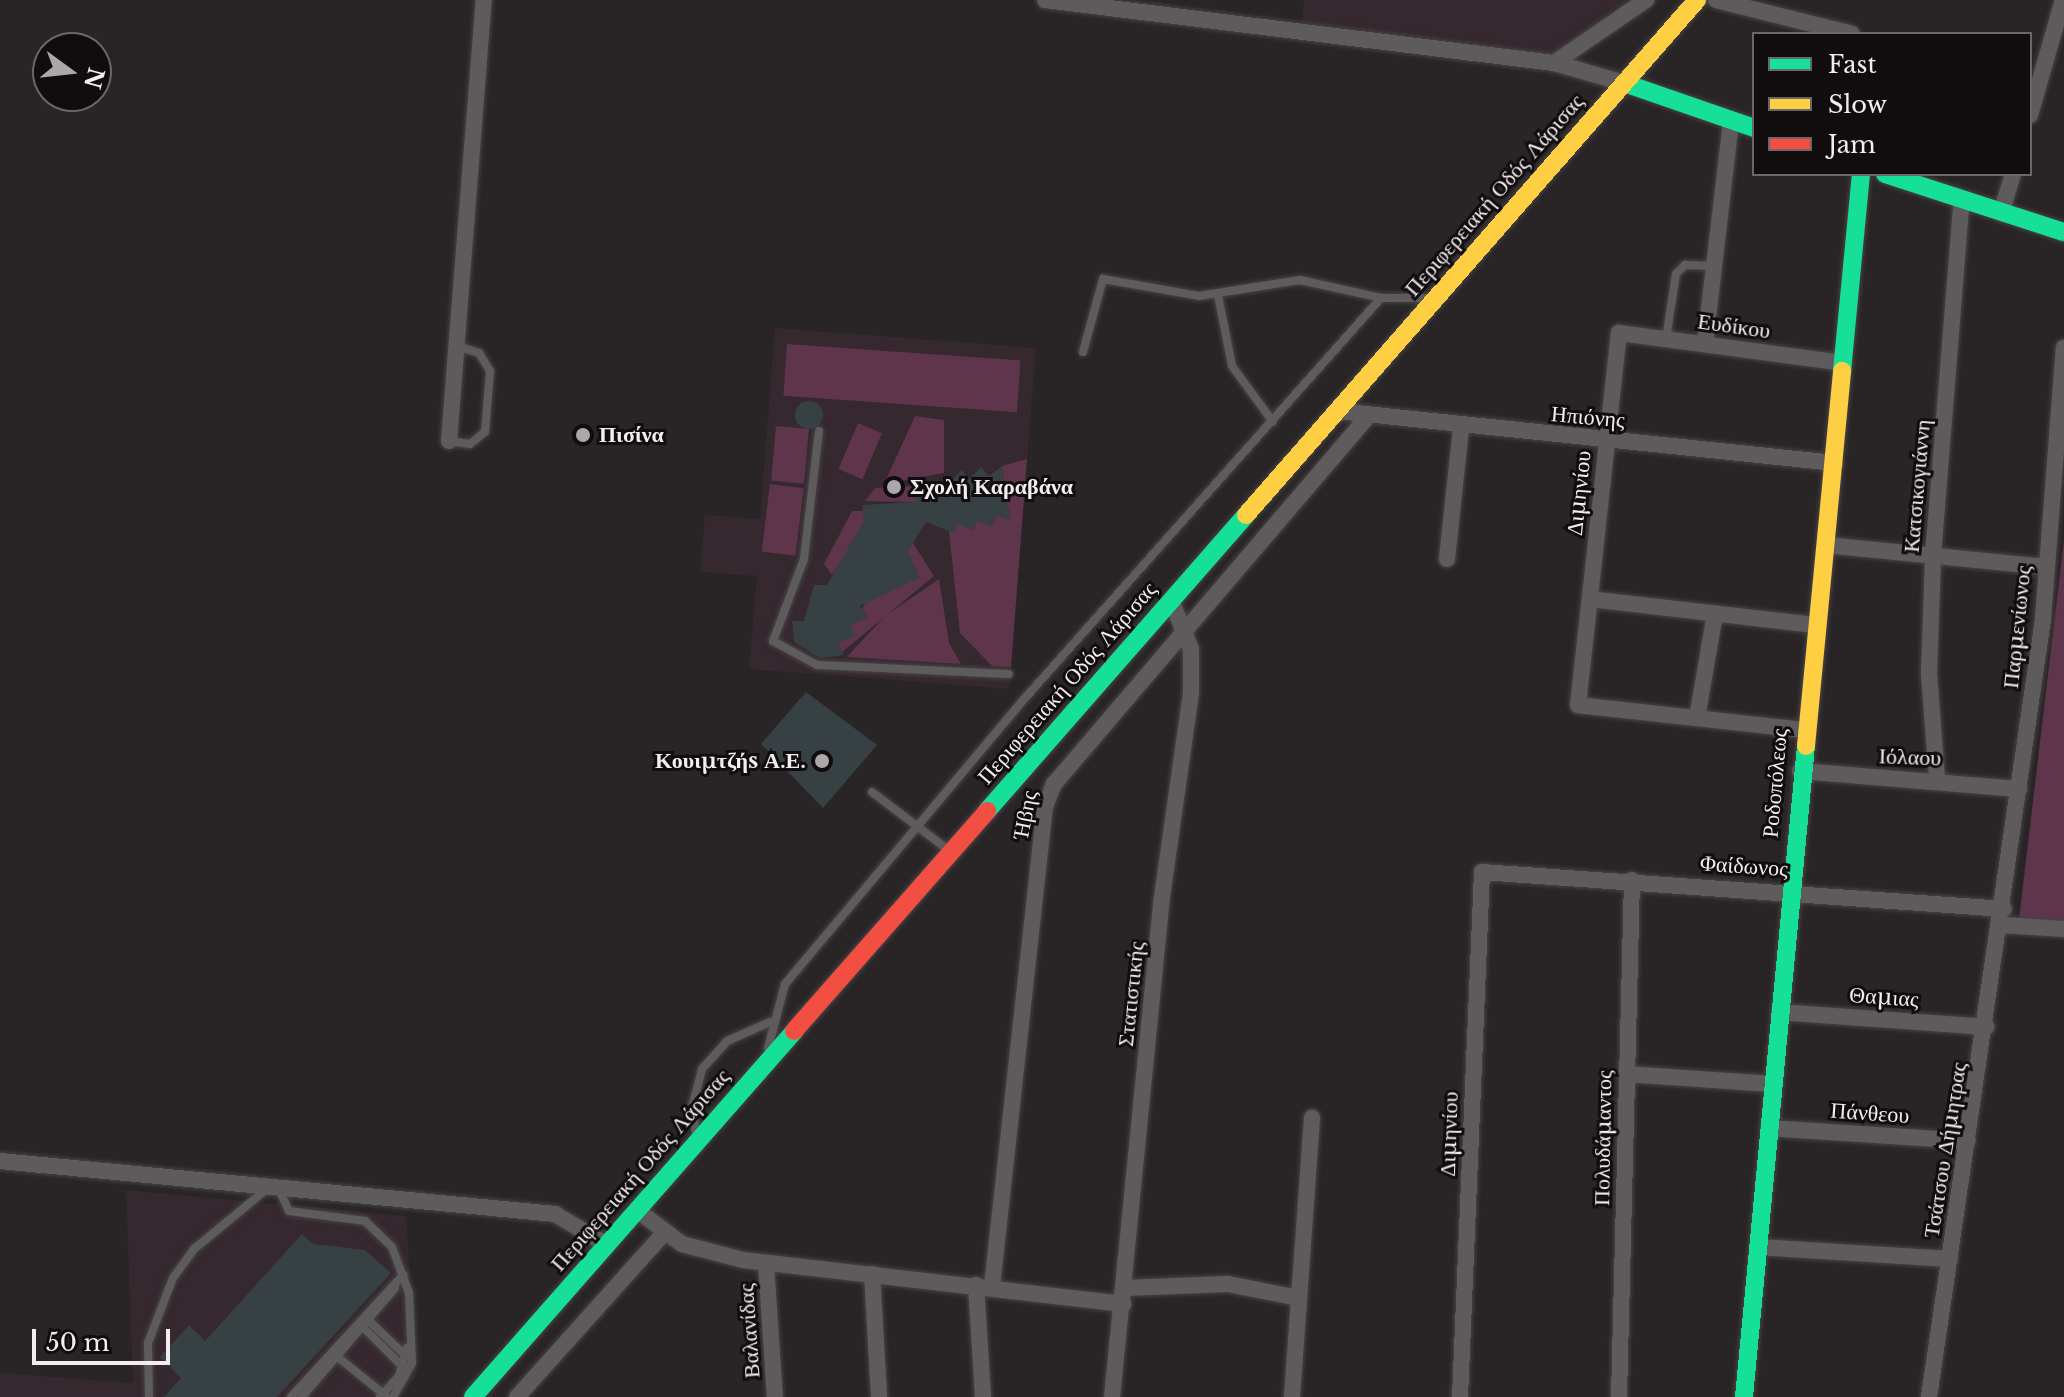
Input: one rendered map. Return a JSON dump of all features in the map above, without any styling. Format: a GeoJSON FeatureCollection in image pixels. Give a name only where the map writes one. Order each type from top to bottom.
{"type":"FeatureCollection","features":[{"type":"Feature","properties":{"kind":"main road","name":"Περιφερειακή Οδός Λάρισας"},"geometry":{"type":"LineString","coordinates":[[473,1397],[1697,0]]}},
{"type":"Feature","properties":{"kind":"main road"},"geometry":{"type":"LineString","coordinates":[[1624,83],[1752,127]]}},
{"type":"Feature","properties":{"kind":"main road","name":"Ροδοπόλεως"},"geometry":{"type":"LineString","coordinates":[[1744,1397],[1800,771],[1835,463],[1861,176]]}},
{"type":"Feature","properties":{"kind":"main road"},"geometry":{"type":"LineString","coordinates":[[1891,176],[2064,232]]}},
{"type":"Feature","properties":{"kind":"street"},"geometry":{"type":"LineString","coordinates":[[449,441],[484,0]]}},
{"type":"Feature","properties":{"kind":"street"},"geometry":{"type":"LineString","coordinates":[[1045,0],[1554,63],[1624,83]]}},
{"type":"Feature","properties":{"kind":"street"},"geometry":{"type":"LineString","coordinates":[[1554,63],[1646,0]]}},
{"type":"Feature","properties":{"kind":"street"},"geometry":{"type":"LineString","coordinates":[[1716,0],[1844,32]]}},
{"type":"Feature","properties":{"kind":"street"},"geometry":{"type":"LineString","coordinates":[[2032,102],[2037,69],[2063,0]]}},
{"type":"Feature","properties":{"kind":"street"},"geometry":{"type":"LineString","coordinates":[[1705,343],[1731,120]]}},
{"type":"Feature","properties":{"kind":"street"},"geometry":{"type":"LineString","coordinates":[[2001,213],[2012,176]]}},
{"type":"Feature","properties":{"kind":"street","name":"Κατσικογιάννη"},"geometry":{"type":"LineString","coordinates":[[1937,778],[1929,673],[1933,556],[1962,198]]}},
{"type":"Feature","properties":{"kind":"street","name":"Ευδίκου"},"geometry":{"type":"LineString","coordinates":[[1619,333],[1844,363]]}},
{"type":"Feature","properties":{"kind":"street","name":"Διμηνίου"},"geometry":{"type":"LineString","coordinates":[[1619,333],[1578,705],[1697,718]]}},
{"type":"Feature","properties":{"kind":"street","name":"Παρμενίωνος"},"geometry":{"type":"LineString","coordinates":[[2003,917],[2047,567],[2064,348]]}},
{"type":"Feature","properties":{"kind":"street","name":"Ηπιόνης"},"geometry":{"type":"LineString","coordinates":[[1337,411],[1461,428],[1835,463]]}},
{"type":"Feature","properties":{"kind":"street","name":"Ήβης"},"geometry":{"type":"LineString","coordinates":[[983,1397],[984,1286],[1045,807],[1054,784],[1187,635],[1367,417]]}},
{"type":"Feature","properties":{"kind":"street"},"geometry":{"type":"LineString","coordinates":[[1447,559],[1461,428]]}},
{"type":"Feature","properties":{"kind":"street"},"geometry":{"type":"LineString","coordinates":[[1826,545],[2047,567]]}},
{"type":"Feature","properties":{"kind":"street"},"geometry":{"type":"LineString","coordinates":[[1590,599],[1816,625]]}},
{"type":"Feature","properties":{"kind":"street","name":"Στατιστικής"},"geometry":{"type":"LineString","coordinates":[[1112,1397],[1161,904],[1189,715],[1187,635],[1171,600]]}},
{"type":"Feature","properties":{"kind":"street"},"geometry":{"type":"LineString","coordinates":[[1715,614],[1697,718],[1804,730]]}},
{"type":"Feature","properties":{"kind":"street","name":"Ιόλαου"},"geometry":{"type":"LineString","coordinates":[[1800,771],[1937,778],[2019,789]]}},
{"type":"Feature","properties":{"kind":"street","name":"Διμηνίου"},"geometry":{"type":"LineString","coordinates":[[1460,1397],[1482,872]]}},
{"type":"Feature","properties":{"kind":"street","name":"Φαίδωνος"},"geometry":{"type":"LineString","coordinates":[[1482,872],[1790,891],[2003,917],[2064,929]]}},
{"type":"Feature","properties":{"kind":"street","name":"Πολυδάμαντος"},"geometry":{"type":"LineString","coordinates":[[1619,1397],[1632,880]]}},
{"type":"Feature","properties":{"kind":"street","name":"Τσάτσου Δήμητρας"},"geometry":{"type":"LineString","coordinates":[[1929,1397],[2003,917]]}},
{"type":"Feature","properties":{"kind":"street","name":"Θαμιας"},"geometry":{"type":"LineString","coordinates":[[1779,1012],[1986,1027]]}},
{"type":"Feature","properties":{"kind":"street"},"geometry":{"type":"LineString","coordinates":[[1626,1074],[1772,1084]]}},
{"type":"Feature","properties":{"kind":"street"},"geometry":{"type":"LineString","coordinates":[[1292,1397],[1312,1118]]}},
{"type":"Feature","properties":{"kind":"street","name":"Πάνθεου"},"geometry":{"type":"LineString","coordinates":[[1768,1128],[1968,1141]]}},
{"type":"Feature","properties":{"kind":"street"},"geometry":{"type":"LineString","coordinates":[[0,1161],[555,1214],[607,1245]]}},
{"type":"Feature","properties":{"kind":"street"},"geometry":{"type":"LineString","coordinates":[[637,1210],[664,1233],[700,1250],[766,1263],[984,1286],[1123,1296],[1228,1284],[1299,1298]]}},
{"type":"Feature","properties":{"kind":"street"},"geometry":{"type":"LineString","coordinates":[[517,1397],[664,1233]]}},
{"type":"Feature","properties":{"kind":"street"},"geometry":{"type":"LineString","coordinates":[[1758,1247],[1950,1259]]}},
{"type":"Feature","properties":{"kind":"street","name":"Βαλανίδας"},"geometry":{"type":"LineString","coordinates":[[766,1263],[775,1397]]}},
{"type":"Feature","properties":{"kind":"street"},"geometry":{"type":"LineString","coordinates":[[872,1274],[879,1397]]}},
{"type":"Feature","properties":{"kind":"lane"},"geometry":{"type":"LineString","coordinates":[[1666,339],[1676,274],[1685,265],[1714,266]]}},
{"type":"Feature","properties":{"kind":"lane"},"geometry":{"type":"LineString","coordinates":[[1083,352],[1103,279],[1218,295],[1300,280],[1381,298],[1437,298]]}},
{"type":"Feature","properties":{"kind":"lane"},"geometry":{"type":"LineString","coordinates":[[1218,295],[1232,366],[1273,422]]}},
{"type":"Feature","properties":{"kind":"lane"},"geometry":{"type":"LineString","coordinates":[[766,1063],[770,1022],[785,984],[918,825],[1381,298]]}},
{"type":"Feature","properties":{"kind":"lane"},"geometry":{"type":"LineString","coordinates":[[449,441],[470,444],[485,432],[486,360],[456,346]]}},
{"type":"Feature","properties":{"kind":"lane"},"geometry":{"type":"LineString","coordinates":[[819,431],[804,559],[773,641],[817,665],[1009,674]]}},
{"type":"Feature","properties":{"kind":"lane"},"geometry":{"type":"LineString","coordinates":[[872,792],[951,852]]}},
{"type":"Feature","properties":{"kind":"lane"},"geometry":{"type":"LineString","coordinates":[[698,1141],[692,1107],[702,1069],[727,1041],[770,1022]]}},
{"type":"Feature","properties":{"kind":"lane"},"geometry":{"type":"LineString","coordinates":[[149,1397],[148,1343],[173,1278],[194,1249],[274,1188],[298,1216],[338,1216],[377,1228],[403,1275],[410,1360],[393,1397]]}},
{"type":"Feature","properties":{"kind":"lane"},"geometry":{"type":"LineString","coordinates":[[291,1397],[305,1393],[334,1354],[403,1275]]}},
{"type":"Feature","properties":{"kind":"lane"},"geometry":{"type":"LineString","coordinates":[[363,1321],[410,1360]]}},
{"type":"Feature","properties":{"kind":"lane"},"geometry":{"type":"LineString","coordinates":[[363,1321],[405,1370]]}},
{"type":"Feature","properties":{"kind":"lane"},"geometry":{"type":"LineString","coordinates":[[334,1354],[383,1396],[405,1370]]}},
{"type":"Feature","properties":{"kind":"shaded area"},"geometry":{"type":"Polygon","coordinates":[[[1304,0],[1627,0],[1553,55],[1300,30],[1304,0]]]}},
{"type":"Feature","properties":{"kind":"shaded area","name":"Σχολή Καραβάνα"},"geometry":{"type":"Polygon","coordinates":[[[775,328],[1036,348],[1009,689],[749,669],[757,576],[700,572],[705,515],[760,519],[775,328]]]}},
{"type":"Feature","properties":{"kind":"shaded area"},"geometry":{"type":"Polygon","coordinates":[[[787,344],[1020,360],[1017,412],[783,396],[787,344]]]}},
{"type":"Feature","properties":{"kind":"shaded area"},"geometry":{"type":"Polygon","coordinates":[[[915,416],[944,420],[944,473],[884,484],[915,416]]]}},
{"type":"Feature","properties":{"kind":"shaded area"},"geometry":{"type":"Polygon","coordinates":[[[858,423],[882,433],[862,479],[838,469],[858,423]]]}},
{"type":"Feature","properties":{"kind":"shaded area"},"geometry":{"type":"Polygon","coordinates":[[[776,426],[809,429],[804,484],[771,481],[776,426]]]}},
{"type":"Feature","properties":{"kind":"shaded area"},"geometry":{"type":"Polygon","coordinates":[[[1027,459],[1011,667],[992,666],[960,633],[949,532],[958,524],[974,530],[976,520],[992,526],[996,515],[1010,520],[1002,466],[1027,459]]]}},
{"type":"Feature","properties":{"kind":"shaded area"},"geometry":{"type":"Polygon","coordinates":[[[770,484],[804,488],[795,556],[762,551],[770,484]]]}},
{"type":"Feature","properties":{"kind":"shaded area"},"geometry":{"type":"Polygon","coordinates":[[[915,486],[915,502],[865,501],[875,488],[915,486]]]}},
{"type":"Feature","properties":{"kind":"shaded area"},"geometry":{"type":"Polygon","coordinates":[[[852,511],[863,511],[865,525],[832,575],[824,564],[852,511]]]}},
{"type":"Feature","properties":{"kind":"shaded area"},"geometry":{"type":"Polygon","coordinates":[[[2064,540],[2064,922],[2019,919],[2064,540]]]}},
{"type":"Feature","properties":{"kind":"shaded area"},"geometry":{"type":"Polygon","coordinates":[[[913,543],[934,576],[842,652],[838,643],[855,635],[850,625],[867,618],[862,609],[868,598],[919,578],[908,551],[913,543]]]}},
{"type":"Feature","properties":{"kind":"shaded area"},"geometry":{"type":"Polygon","coordinates":[[[939,579],[949,643],[961,664],[847,657],[885,616],[939,579]]]}},
{"type":"Feature","properties":{"kind":"shaded area"},"geometry":{"type":"Polygon","coordinates":[[[126,1190],[406,1216],[416,1377],[399,1397],[0,1397],[0,1373],[133,1383],[126,1190]]]}},
{"type":"Feature","properties":{"kind":"building"},"geometry":{"type":"Polygon","coordinates":[[[809,401],[819,405],[823,415],[819,425],[809,429],[799,425],[795,415],[799,405],[809,401]]]}},
{"type":"Feature","properties":{"kind":"building"},"geometry":{"type":"Polygon","coordinates":[[[1002,466],[1010,520],[996,515],[992,526],[976,520],[974,530],[958,524],[954,533],[926,522],[908,551],[919,578],[860,606],[867,618],[850,625],[855,635],[838,643],[844,655],[820,658],[794,642],[792,621],[804,621],[814,585],[827,585],[864,520],[862,505],[915,502],[915,486],[951,480],[962,470],[969,479],[981,467],[989,476],[1002,466]]]}},
{"type":"Feature","properties":{"kind":"building","name":"Κουιμτζήs Α.Ε."},"geometry":{"type":"Polygon","coordinates":[[[806,692],[877,745],[823,808],[761,744],[806,692]]]}},
{"type":"Feature","properties":{"kind":"building"},"geometry":{"type":"Polygon","coordinates":[[[302,1234],[313,1244],[365,1250],[391,1273],[277,1397],[164,1397],[181,1378],[160,1357],[189,1325],[205,1341],[302,1234]]]}},
{"type":"Feature","properties":{"kind":"traffic: fast"},"geometry":{"type":"LineString","coordinates":[[1624,83],[1752,127]]}},
{"type":"Feature","properties":{"kind":"traffic: fast"},"geometry":{"type":"LineString","coordinates":[[1842,371],[1861,176]]}},
{"type":"Feature","properties":{"kind":"traffic: fast"},"geometry":{"type":"LineString","coordinates":[[1891,176],[2064,232]]}},
{"type":"Feature","properties":{"kind":"traffic: fast"},"geometry":{"type":"LineString","coordinates":[[987,811],[1246,515]]}},
{"type":"Feature","properties":{"kind":"traffic: fast"},"geometry":{"type":"LineString","coordinates":[[1744,1397],[1806,746]]}},
{"type":"Feature","properties":{"kind":"traffic: fast"},"geometry":{"type":"LineString","coordinates":[[473,1397],[794,1031]]}},
{"type":"Feature","properties":{"kind":"traffic: slow"},"geometry":{"type":"LineString","coordinates":[[1246,515],[1697,0]]}},
{"type":"Feature","properties":{"kind":"traffic: slow"},"geometry":{"type":"LineString","coordinates":[[1806,746],[1842,371]]}},
{"type":"Feature","properties":{"kind":"traffic: jam"},"geometry":{"type":"LineString","coordinates":[[794,1031],[987,811]]}},
{"type":"Feature","properties":{"kind":"place","name":"Πισίνα"},"geometry":{"type":"Point","coordinates":[583,435]}},
{"type":"Feature","properties":{"kind":"place","name":"Σχολή Καραβάνα"},"geometry":{"type":"Point","coordinates":[894,487]}},
{"type":"Feature","properties":{"kind":"place","name":"Κουιμτζήs Α.Ε."},"geometry":{"type":"Point","coordinates":[822,761]}}]}
